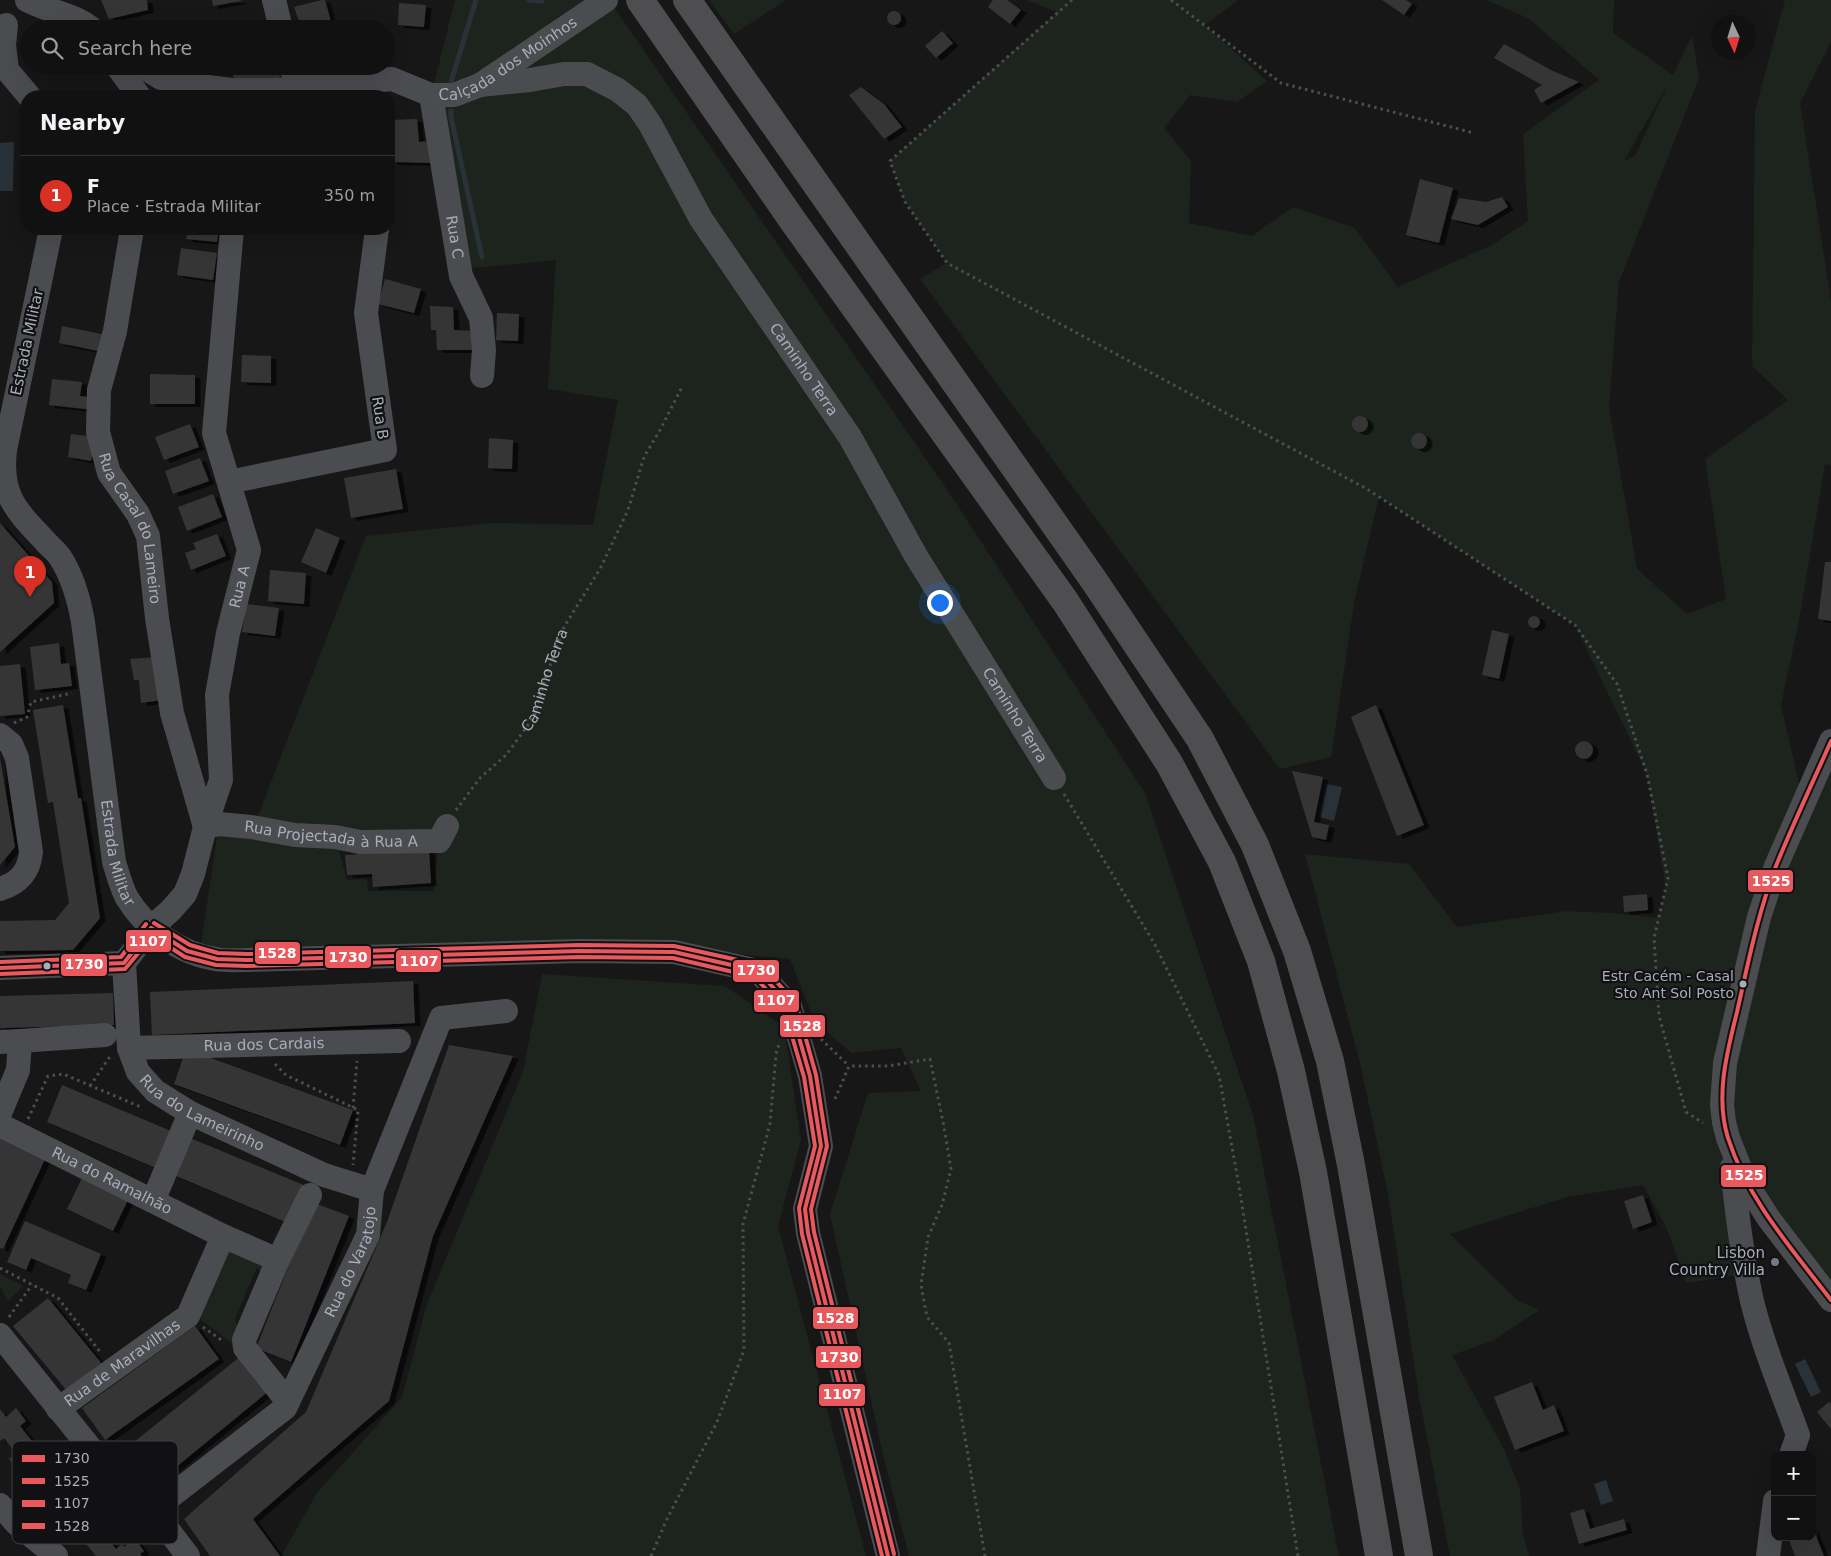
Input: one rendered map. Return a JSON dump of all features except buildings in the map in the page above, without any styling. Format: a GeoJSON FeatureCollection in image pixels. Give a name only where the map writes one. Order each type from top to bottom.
{"type":"FeatureCollection","features":[{"type":"Feature","properties":{"kind":"highway"},"geometry":{"type":"LineString","coordinates":[[687,0],[1106,598],[1200,739],[1255,845],[1297,951],[1330,1061],[1351,1165],[1419,1556]]}},
{"type":"Feature","properties":{"kind":"highway"},"geometry":{"type":"LineString","coordinates":[[646,8],[793,221],[1065,601],[1169,763],[1222,862],[1260,961],[1293,1080],[1314,1172],[1379,1556]]}},
{"type":"Feature","properties":{"kind":"street"},"geometry":{"type":"LineString","coordinates":[[274,0],[279,20]]}},
{"type":"Feature","properties":{"kind":"street","name":"Calçada dos Moinhos"},"geometry":{"type":"LineString","coordinates":[[244,90],[294,77],[365,89],[392,79],[431,95],[454,95],[480,85],[606,0]]}},
{"type":"Feature","properties":{"kind":"street"},"geometry":{"type":"LineString","coordinates":[[24,90],[4,67],[4,45],[13,14],[36,14],[81,19]]}},
{"type":"Feature","properties":{"kind":"street","name":"Caminho Terra"},"geometry":{"type":"LineString","coordinates":[[480,85],[530,80],[564,74],[587,74],[618,90],[637,105],[650,124],[701,219],[850,437],[916,556],[1054,778]]}},
{"type":"Feature","properties":{"kind":"street"},"geometry":{"type":"LineString","coordinates":[[124,75],[135,90]]}},
{"type":"Feature","properties":{"kind":"street","name":"Calçada dos Moinhos"},"geometry":{"type":"LineString","coordinates":[[156,75],[176,82],[217,90]]}},
{"type":"Feature","properties":{"kind":"street","name":"Rua C"},"geometry":{"type":"LineString","coordinates":[[431,95],[461,276],[481,318],[484,350],[482,376]]}},
{"type":"Feature","properties":{"kind":"street","name":"Estrada Militar"},"geometry":{"type":"LineString","coordinates":[[50,235],[5,450],[4,476],[10,501],[60,556],[77,591],[83,622],[114,862],[127,898],[151,928],[187,952],[217,960],[580,951],[674,952],[758,971],[790,1006],[810,1076],[821,1146],[806,1209],[808,1233],[888,1556]]}},
{"type":"Feature","properties":{"kind":"street","name":"Rua Casal do Lameiro"},"geometry":{"type":"LineString","coordinates":[[131,235],[115,331],[99,390],[98,432],[109,473],[138,514],[148,536],[157,618],[172,713],[205,827]]}},
{"type":"Feature","properties":{"kind":"street","name":"Rua A"},"geometry":{"type":"LineString","coordinates":[[124,963],[151,928],[185,894],[193,874],[205,827],[221,780],[217,695],[228,633],[249,550],[214,433],[231,235]]}},
{"type":"Feature","properties":{"kind":"street","name":"Rua B"},"geometry":{"type":"LineString","coordinates":[[229,482],[385,450],[366,313],[376,235]]}},
{"type":"Feature","properties":{"kind":"street"},"geometry":{"type":"LineString","coordinates":[[0,889],[15,883],[22,877],[30,860],[31,852],[17,758],[4,730]]}},
{"type":"Feature","properties":{"kind":"street"},"geometry":{"type":"LineString","coordinates":[[1792,1451],[1798,1435],[1752,1301],[1722,1104],[1725,1063],[1760,917],[1776,866],[1831,741]]}},
{"type":"Feature","properties":{"kind":"street","name":"Rua Projectada à Rua A"},"geometry":{"type":"LineString","coordinates":[[205,827],[219,824],[251,827],[295,835],[335,837],[360,842],[439,841],[447,826]]}},
{"type":"Feature","properties":{"kind":"street"},"geometry":{"type":"LineString","coordinates":[[0,968],[124,963]]}},
{"type":"Feature","properties":{"kind":"street","name":"Rua do Lameirinho"},"geometry":{"type":"LineString","coordinates":[[124,963],[129,1048],[138,1072],[155,1091],[190,1113],[324,1175],[362,1186]]}},
{"type":"Feature","properties":{"kind":"street","name":"Rua do Varatojo"},"geometry":{"type":"LineString","coordinates":[[178,1491],[286,1408],[368,1235],[362,1186],[440,1018],[506,1011]]}},
{"type":"Feature","properties":{"kind":"street"},"geometry":{"type":"LineString","coordinates":[[0,1113],[18,1070],[10,1041],[106,1035]]}},
{"type":"Feature","properties":{"kind":"street","name":"Rua dos Cardais"},"geometry":{"type":"LineString","coordinates":[[129,1048],[399,1041]]}},
{"type":"Feature","properties":{"kind":"street"},"geometry":{"type":"LineString","coordinates":[[153,1201],[190,1113]]}},
{"type":"Feature","properties":{"kind":"street","name":"Rua do Ramalhão"},"geometry":{"type":"LineString","coordinates":[[10,1130],[223,1236],[278,1260]]}},
{"type":"Feature","properties":{"kind":"street"},"geometry":{"type":"LineString","coordinates":[[1728,1138],[1746,1183],[1769,1219],[1831,1300]]}},
{"type":"Feature","properties":{"kind":"street"},"geometry":{"type":"LineString","coordinates":[[288,1402],[245,1348],[244,1340],[278,1260],[310,1195]]}},
{"type":"Feature","properties":{"kind":"street","name":"Rua de Maravilhas"},"geometry":{"type":"LineString","coordinates":[[58,1409],[188,1316],[223,1236]]}},
{"type":"Feature","properties":{"kind":"street"},"geometry":{"type":"LineString","coordinates":[[3,1329],[58,1409],[84,1441]]}},
{"type":"Feature","properties":{"kind":"street"},"geometry":{"type":"LineString","coordinates":[[0,1505],[12,1518]]}},
{"type":"Feature","properties":{"kind":"street"},"geometry":{"type":"LineString","coordinates":[[1768,1556],[1771,1532]]}},
{"type":"Feature","properties":{"kind":"street"},"geometry":{"type":"LineString","coordinates":[[178,1543],[188,1556]]}},
{"type":"Feature","properties":{"kind":"street"},"geometry":{"type":"LineString","coordinates":[[41,1544],[56,1556]]}},
{"type":"Feature","properties":{"kind":"path"},"geometry":{"type":"LineString","coordinates":[[1072,0],[890,161],[905,202],[947,263],[1367,489],[1575,626],[1617,684],[1647,774],[1668,878],[1654,938],[1659,1016],[1686,1112],[1728,1138]]}},
{"type":"Feature","properties":{"kind":"path"},"geometry":{"type":"LineString","coordinates":[[1171,0],[1281,83],[1474,133]]}},
{"type":"Feature","properties":{"kind":"path","name":"Caminho Terra"},"geometry":{"type":"LineString","coordinates":[[447,826],[455,810],[480,778],[506,755],[534,717],[564,627],[600,569],[628,510],[644,457],[683,385]]}},
{"type":"Feature","properties":{"kind":"path"},"geometry":{"type":"LineString","coordinates":[[4,730],[27,717],[31,702],[70,692]]}},
{"type":"Feature","properties":{"kind":"path"},"geometry":{"type":"LineString","coordinates":[[1054,778],[1154,943],[1219,1075],[1290,1496],[1298,1556]]}},
{"type":"Feature","properties":{"kind":"path"},"geometry":{"type":"LineString","coordinates":[[651,1556],[667,1519],[718,1422],[744,1350],[743,1224],[770,1124],[776,1054],[790,1006]]}},
{"type":"Feature","properties":{"kind":"path"},"geometry":{"type":"LineString","coordinates":[[353,1108],[357,1060]]}},
{"type":"Feature","properties":{"kind":"path"},"geometry":{"type":"LineString","coordinates":[[816,1115],[833,1104],[849,1066],[888,1066],[930,1060],[951,1169],[942,1205],[928,1237],[921,1285],[927,1317],[949,1343],[985,1556]]}},
{"type":"Feature","properties":{"kind":"path"},"geometry":{"type":"LineString","coordinates":[[274,1063],[286,1075],[358,1110],[362,1186]]}},
{"type":"Feature","properties":{"kind":"path"},"geometry":{"type":"LineString","coordinates":[[10,1130],[48,1076],[63,1074],[142,1107]]}},
{"type":"Feature","properties":{"kind":"path"},"geometry":{"type":"LineString","coordinates":[[0,1268],[58,1298],[103,1355],[106,1373]]}},
{"type":"Feature","properties":{"kind":"path"},"geometry":{"type":"LineString","coordinates":[[3,1329],[32,1285]]}},
{"type":"Feature","properties":{"kind":"path"},"geometry":{"type":"LineString","coordinates":[[188,1316],[227,1344]]}},
{"type":"Feature","properties":{"kind":"shaded area"},"geometry":{"type":"Polygon","coordinates":[[[455,0],[609,0],[948,491],[1145,793],[1253,1115],[1339,1556],[909,1556],[884,1459],[830,1214],[868,1093],[921,1091],[901,1048],[851,1053],[814,1020],[790,959],[600,941],[200,950],[219,824],[251,827],[259,813],[366,536],[491,523],[593,525],[618,400],[548,389],[556,260],[453,270],[431,95],[455,0]],[[335,837],[347,880],[367,879],[368,891],[434,891],[439,841],[377,842],[335,837]]]}},
{"type":"Feature","properties":{"kind":"shaded area"},"geometry":{"type":"Polygon","coordinates":[[[709,0],[786,0],[734,34],[709,0]]]}},
{"type":"Feature","properties":{"kind":"shaded area"},"geometry":{"type":"Polygon","coordinates":[[[1027,0],[1238,0],[1205,25],[1267,81],[1237,102],[1190,95],[1164,128],[1191,161],[1189,223],[1252,236],[1293,207],[1355,228],[1398,287],[1492,245],[1528,221],[1523,134],[1599,80],[1528,18],[1486,0],[1614,0],[1613,33],[1673,75],[1692,36],[1699,78],[1619,282],[1609,408],[1637,569],[1687,614],[1726,599],[1705,459],[1788,400],[1752,366],[1755,111],[1785,0],[1831,0],[1831,42],[1800,103],[1831,300],[1831,465],[1825,464],[1799,621],[1781,705],[1808,823],[1831,770],[1831,1300],[1746,1183],[1738,1275],[1686,1283],[1667,1229],[1643,1185],[1567,1197],[1450,1234],[1518,1301],[1539,1310],[1492,1341],[1452,1355],[1504,1449],[1520,1489],[1523,1535],[1529,1556],[1450,1556],[1419,1396],[1388,1194],[1361,1067],[1305,854],[1409,864],[1457,927],[1566,911],[1658,918],[1666,888],[1647,774],[1575,625],[1379,497],[1355,598],[1331,757],[1280,769],[920,279],[947,263],[905,202],[890,161],[1057,12],[1027,0]],[[1668,84],[1624,161],[1635,156],[1668,84]]]}},
{"type":"Feature","properties":{"kind":"shaded area"},"geometry":{"type":"Polygon","coordinates":[[[14,142],[13,191],[0,191],[0,143],[14,142]]]}},
{"type":"Feature","properties":{"kind":"shaded area"},"geometry":{"type":"Polygon","coordinates":[[[1326,784],[1342,787],[1334,821],[1319,817],[1326,784]]]}},
{"type":"Feature","properties":{"kind":"shaded area"},"geometry":{"type":"Polygon","coordinates":[[[542,974],[725,986],[784,1027],[801,1140],[778,1226],[866,1556],[281,1556],[317,1493],[402,1397],[427,1304],[523,1072],[542,974]]]}},
{"type":"Feature","properties":{"kind":"shaded area"},"geometry":{"type":"Polygon","coordinates":[[[229,1247],[266,1262],[263,1278],[257,1267],[235,1319],[240,1334],[238,1348],[195,1315],[229,1247]]]}},
{"type":"Feature","properties":{"kind":"shaded area"},"geometry":{"type":"Polygon","coordinates":[[[0,1274],[23,1286],[8,1301],[0,1286],[0,1274]]]}},
{"type":"Feature","properties":{"kind":"shaded area"},"geometry":{"type":"Polygon","coordinates":[[[1805,1359],[1821,1392],[1811,1397],[1795,1364],[1805,1359]]]}},
{"type":"Feature","properties":{"kind":"shaded area"},"geometry":{"type":"Polygon","coordinates":[[[1606,1480],[1613,1501],[1601,1505],[1594,1484],[1606,1480]]]}},
{"type":"Feature","properties":{"kind":"waterway"},"geometry":{"type":"LineString","coordinates":[[451,82],[476,0]]}},
{"type":"Feature","properties":{"kind":"waterway"},"geometry":{"type":"LineString","coordinates":[[529,0],[542,1]]}},
{"type":"Feature","properties":{"kind":"waterway"},"geometry":{"type":"LineString","coordinates":[[451,111],[482,257]]}},
{"type":"Feature","properties":{"kind":"transit line","name":"1525"},"geometry":{"type":"LineString","coordinates":[[1831,741],[1776,866],[1764,902],[1726,1059],[1722,1091],[1724,1122],[1728,1138],[1747,1182],[1772,1223],[1831,1300]]}},
{"type":"Feature","properties":{"kind":"transit line","name":"1528"},"geometry":{"type":"LineString","coordinates":[[154,923],[190,945],[218,953],[247,954],[580,945],[674,946],[761,965],[796,1003],[816,1075],[827,1146],[811,1209],[814,1232],[894,1554]]}},
{"type":"Feature","properties":{"kind":"transit line","name":"1528"},"geometry":{"type":"LineString","coordinates":[[0,962],[121,957],[146,924]]}},
{"type":"Feature","properties":{"kind":"transit line","name":"1730"},"geometry":{"type":"LineString","coordinates":[[151,928],[187,951],[217,959],[247,960],[580,951],[674,952],[758,971],[790,1006],[810,1076],[821,1146],[805,1209],[808,1233],[888,1556]]}},
{"type":"Feature","properties":{"kind":"transit line","name":"1730"},"geometry":{"type":"LineString","coordinates":[[0,968],[124,963],[151,928]]}},
{"type":"Feature","properties":{"kind":"transit line","name":"1107"},"geometry":{"type":"LineString","coordinates":[[0,974],[125,969],[156,932]]}},
{"type":"Feature","properties":{"kind":"transit line","name":"1107"},"geometry":{"type":"LineString","coordinates":[[148,933],[185,957],[216,965],[247,966],[580,957],[673,958],[755,977],[784,1009],[804,1077],[815,1146],[799,1208],[802,1234],[882,1556]]}},
{"type":"Feature","properties":{"kind":"place","name":"F"},"geometry":{"type":"Point","coordinates":[30,597]}},
{"type":"Feature","properties":{"kind":"place","name":"Estr Cacém - Casal Sto Ant Sol Posto"},"geometry":{"type":"Point","coordinates":[1743,984]}},
{"type":"Feature","properties":{"kind":"place","name":"Lisbon Country Villa"},"geometry":{"type":"Point","coordinates":[1775,1262]}}]}
